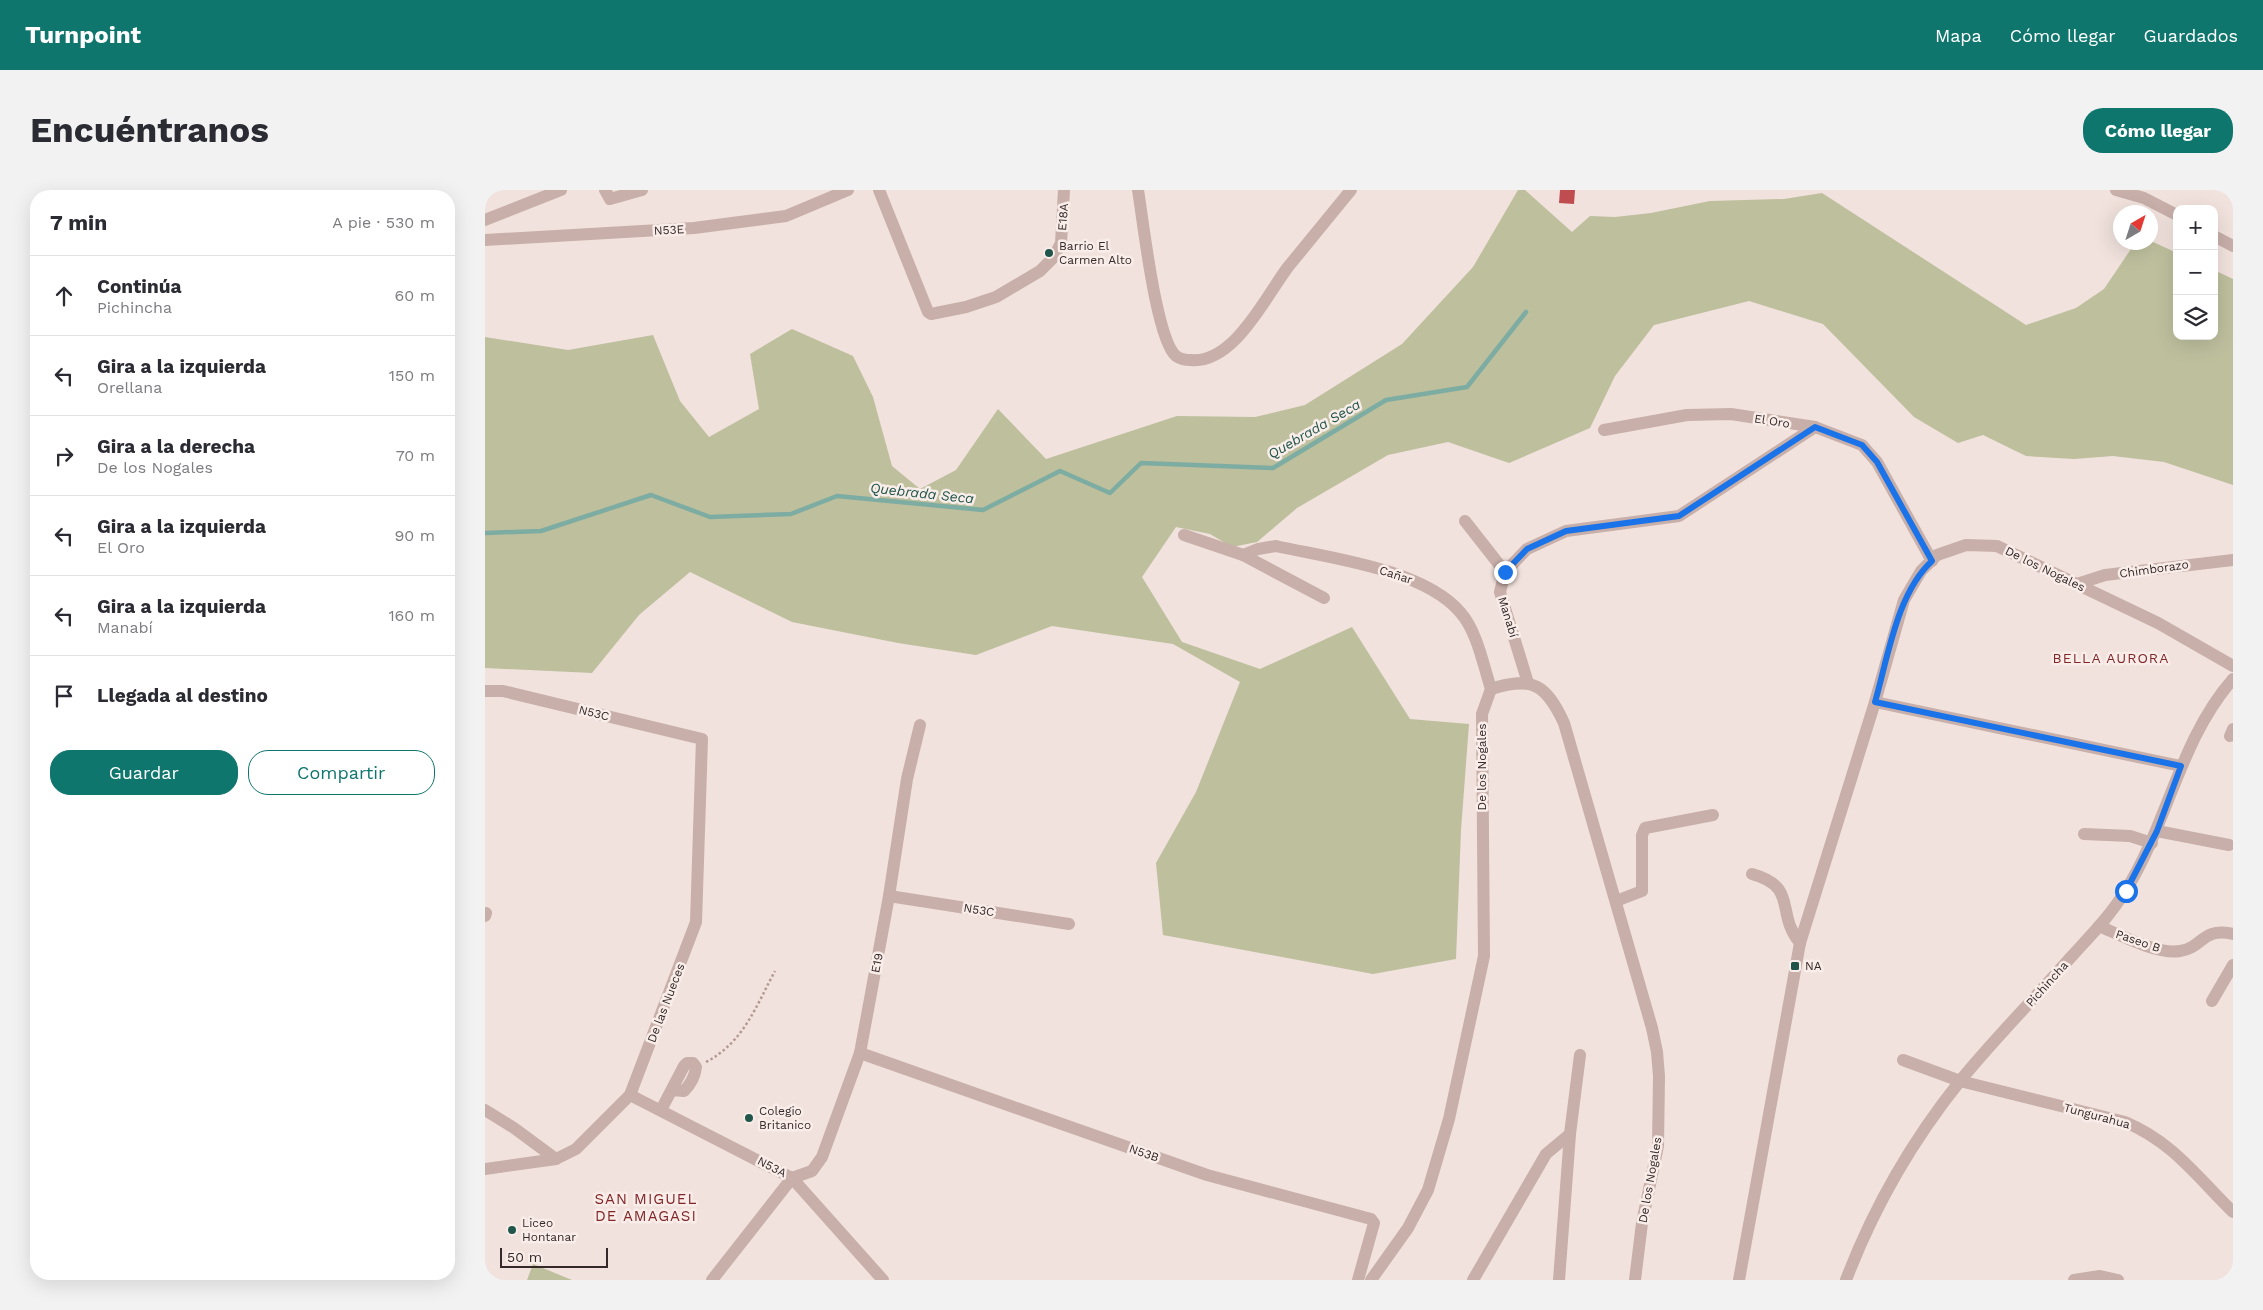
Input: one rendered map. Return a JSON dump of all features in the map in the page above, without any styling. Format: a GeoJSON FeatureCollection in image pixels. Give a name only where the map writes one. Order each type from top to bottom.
{"type":"FeatureCollection","features":[{"type":"Feature","properties":{"kind":"street"},"geometry":{"type":"LineString","coordinates":[[485,220],[561,190]]}},
{"type":"Feature","properties":{"kind":"street"},"geometry":{"type":"LineString","coordinates":[[605,190],[610,199],[641,190]]}},
{"type":"Feature","properties":{"kind":"street","name":"N53E"},"geometry":{"type":"LineString","coordinates":[[485,240],[694,228],[786,216],[848,190]]}},
{"type":"Feature","properties":{"kind":"street","name":"E18A"},"geometry":{"type":"LineString","coordinates":[[879,190],[928,312],[931,314],[966,308],[1004,293],[1040,271],[1054,258],[1061,244],[1064,190]]}},
{"type":"Feature","properties":{"kind":"street"},"geometry":{"type":"LineString","coordinates":[[1138,190],[1161,326],[1176,356],[1186,360],[1199,361],[1223,350],[1253,320],[1287,269],[1351,190]]}},
{"type":"Feature","properties":{"kind":"street"},"geometry":{"type":"LineString","coordinates":[[2116,190],[2144,194],[2173,212]]}},
{"type":"Feature","properties":{"kind":"street"},"geometry":{"type":"LineString","coordinates":[[2218,238],[2233,246]]}},
{"type":"Feature","properties":{"kind":"street","name":"El Oro"},"geometry":{"type":"LineString","coordinates":[[1604,430],[1687,415],[1731,414],[1815,427],[1862,445],[1877,462],[1932,561]]}},
{"type":"Feature","properties":{"kind":"street"},"geometry":{"type":"LineString","coordinates":[[1465,521],[1505,572],[1527,549],[1566,531],[1679,516],[1815,427]]}},
{"type":"Feature","properties":{"kind":"street"},"geometry":{"type":"LineString","coordinates":[[1184,535],[1243,555],[1324,598]]}},
{"type":"Feature","properties":{"kind":"street","name":"De los Nogales"},"geometry":{"type":"LineString","coordinates":[[1739,1280],[1800,943],[1905,600],[1913,582],[1937,555],[1956,547],[1986,544],[2005,549],[2158,623],[2233,666]]}},
{"type":"Feature","properties":{"kind":"street","name":"Cañar"},"geometry":{"type":"LineString","coordinates":[[1243,555],[1258,548],[1276,546],[1388,572],[1429,587],[1456,608],[1469,626],[1491,689]]}},
{"type":"Feature","properties":{"kind":"street","name":"Chimborazo"},"geometry":{"type":"LineString","coordinates":[[2077,584],[2105,575],[2233,560]]}},
{"type":"Feature","properties":{"kind":"street","name":"Manabí"},"geometry":{"type":"LineString","coordinates":[[1505,572],[1500,592],[1528,683]]}},
{"type":"Feature","properties":{"kind":"street","name":"Pichincha"},"geometry":{"type":"LineString","coordinates":[[1846,1280],[1883,1195],[1960,1082],[2099,926],[2126,891],[2154,837],[2181,766],[2205,717],[2219,694],[2233,679]]}},
{"type":"Feature","properties":{"kind":"street"},"geometry":{"type":"LineString","coordinates":[[1491,689],[1519,682],[1528,683]]}},
{"type":"Feature","properties":{"kind":"street","name":"De los Nogales"},"geometry":{"type":"LineString","coordinates":[[1528,683],[1539,688],[1549,696],[1564,723],[1652,1028],[1657,1052],[1659,1076],[1658,1146],[1643,1223],[1635,1280]]}},
{"type":"Feature","properties":{"kind":"street","name":"De los Nogales"},"geometry":{"type":"LineString","coordinates":[[1371,1280],[1408,1228],[1428,1190],[1449,1119],[1484,956],[1482,714],[1491,689]]}},
{"type":"Feature","properties":{"kind":"street","name":"N53C"},"geometry":{"type":"LineString","coordinates":[[485,692],[503,691],[702,739]]}},
{"type":"Feature","properties":{"kind":"street"},"geometry":{"type":"LineString","coordinates":[[1875,702],[2181,766]]}},
{"type":"Feature","properties":{"kind":"street","name":"E19"},"geometry":{"type":"LineString","coordinates":[[792,1178],[812,1171],[822,1157],[860,1053],[889,896],[907,779],[920,725]]}},
{"type":"Feature","properties":{"kind":"street","name":"De las Nueces"},"geometry":{"type":"LineString","coordinates":[[485,1169],[557,1159],[576,1149],[630,1095],[696,922],[702,739]]}},
{"type":"Feature","properties":{"kind":"street"},"geometry":{"type":"LineString","coordinates":[[1616,901],[1642,891],[1642,835],[1645,828],[1713,815]]}},
{"type":"Feature","properties":{"kind":"street"},"geometry":{"type":"LineString","coordinates":[[2084,834],[2154,837],[2229,845]]}},
{"type":"Feature","properties":{"kind":"street"},"geometry":{"type":"LineString","coordinates":[[1752,874],[1767,878],[1779,887],[1784,896],[1792,934],[1800,943]]}},
{"type":"Feature","properties":{"kind":"street","name":"N53C"},"geometry":{"type":"LineString","coordinates":[[889,896],[1069,924]]}},
{"type":"Feature","properties":{"kind":"street","name":"Paseo B"},"geometry":{"type":"LineString","coordinates":[[2099,926],[2170,952],[2184,950],[2215,932],[2233,934]]}},
{"type":"Feature","properties":{"kind":"street"},"geometry":{"type":"LineString","coordinates":[[2211,1001],[2233,965]]}},
{"type":"Feature","properties":{"kind":"street","name":"N53B"},"geometry":{"type":"LineString","coordinates":[[860,1053],[1207,1175],[1371,1220],[1373,1223],[1358,1280]]}},
{"type":"Feature","properties":{"kind":"street"},"geometry":{"type":"LineString","coordinates":[[1559,1280],[1570,1134],[1581,1055]]}},
{"type":"Feature","properties":{"kind":"street","name":"Tungurahua"},"geometry":{"type":"LineString","coordinates":[[1903,1060],[1960,1082],[2125,1122],[2144,1130],[2160,1140],[2175,1153],[2233,1212]]}},
{"type":"Feature","properties":{"kind":"street"},"geometry":{"type":"LineString","coordinates":[[661,1110],[684,1066],[687,1063],[693,1063],[696,1067]]}},
{"type":"Feature","properties":{"kind":"street","name":"N53A"},"geometry":{"type":"LineString","coordinates":[[630,1095],[792,1178],[883,1280]]}},
{"type":"Feature","properties":{"kind":"street"},"geometry":{"type":"LineString","coordinates":[[485,1110],[557,1159]]}},
{"type":"Feature","properties":{"kind":"street"},"geometry":{"type":"LineString","coordinates":[[1473,1280],[1546,1154],[1570,1134]]}},
{"type":"Feature","properties":{"kind":"street"},"geometry":{"type":"LineString","coordinates":[[711,1280],[792,1178]]}},
{"type":"Feature","properties":{"kind":"street"},"geometry":{"type":"LineString","coordinates":[[2074,1280],[2100,1276],[2119,1280]]}},
{"type":"Feature","properties":{"kind":"path"},"geometry":{"type":"LineString","coordinates":[[696,1067],[722,1054],[733,1044],[743,1031],[775,971]]}},
{"type":"Feature","properties":{"kind":"green space"},"geometry":{"type":"Polygon","coordinates":[[[1518,190],[1525,190],[1572,232],[1590,216],[1615,217],[1651,213],[1710,201],[1784,199],[1822,193],[2026,325],[2076,308],[2104,289],[2130,250],[2158,250],[2158,244],[2173,251],[2173,340],[2218,340],[2218,272],[2233,279],[2233,485],[2164,462],[2113,456],[2074,459],[2026,456],[1983,435],[1958,443],[1914,417],[1823,324],[1749,301],[1654,325],[1615,376],[1590,428],[1509,463],[1448,442],[1388,455],[1297,508],[1257,542],[1232,547],[1210,534],[1176,527],[1142,577],[1182,642],[1260,669],[1352,627],[1410,719],[1469,724],[1461,830],[1456,959],[1373,974],[1163,935],[1156,863],[1196,792],[1240,682],[1173,644],[1052,626],[976,655],[898,643],[792,622],[690,572],[639,615],[592,673],[485,668],[485,337],[568,350],[653,335],[680,401],[709,437],[759,409],[750,354],[792,329],[853,356],[873,397],[892,466],[920,489],[956,470],[998,409],[1046,459],[1177,416],[1255,417],[1305,405],[1402,344],[1473,267],[1518,190]]]}},
{"type":"Feature","properties":{"kind":"green space"},"geometry":{"type":"Polygon","coordinates":[[[533,1264],[572,1280],[527,1280],[533,1264]]]}},
{"type":"Feature","properties":{"kind":"building"},"geometry":{"type":"Polygon","coordinates":[[[1560,190],[1575,190],[1574,204],[1559,203],[1560,190]]]}},
{"type":"Feature","properties":{"kind":"waterway","name":"Quebrada Seca"},"geometry":{"type":"LineString","coordinates":[[485,533],[541,531],[651,495],[710,517],[791,514],[837,496],[983,510],[1060,471],[1110,493],[1141,463],[1273,468],[1386,400],[1467,387],[1526,312]]}},
{"type":"Feature","properties":{"kind":"place","name":"Barrio El Carmen Alto"},"geometry":{"type":"Point","coordinates":[1049,253]}},
{"type":"Feature","properties":{"kind":"place","name":"NA"},"geometry":{"type":"Point","coordinates":[1795,966]}},
{"type":"Feature","properties":{"kind":"place","name":"Colegio Britanico"},"geometry":{"type":"Point","coordinates":[749,1118]}},
{"type":"Feature","properties":{"kind":"place","name":"Liceo Hontanar"},"geometry":{"type":"Point","coordinates":[512,1230]}},
{"type":"Feature","properties":{"kind":"district","name":"BELLA AURORA"},"geometry":{"type":"Point","coordinates":[2111,658]}},
{"type":"Feature","properties":{"kind":"district","name":"SAN MIGUEL DE AMAGASI"},"geometry":{"type":"Point","coordinates":[646,1208]}},
{"type":"Feature","properties":{"kind":"route"},"geometry":{"type":"LineString","coordinates":[[1505,572],[1527,549],[1566,531],[1679,516],[1815,427],[1862,445],[1877,462],[1932,561],[1913,582],[1905,600],[1875,702],[2181,766],[2152,843],[2126,891]]}}]}
